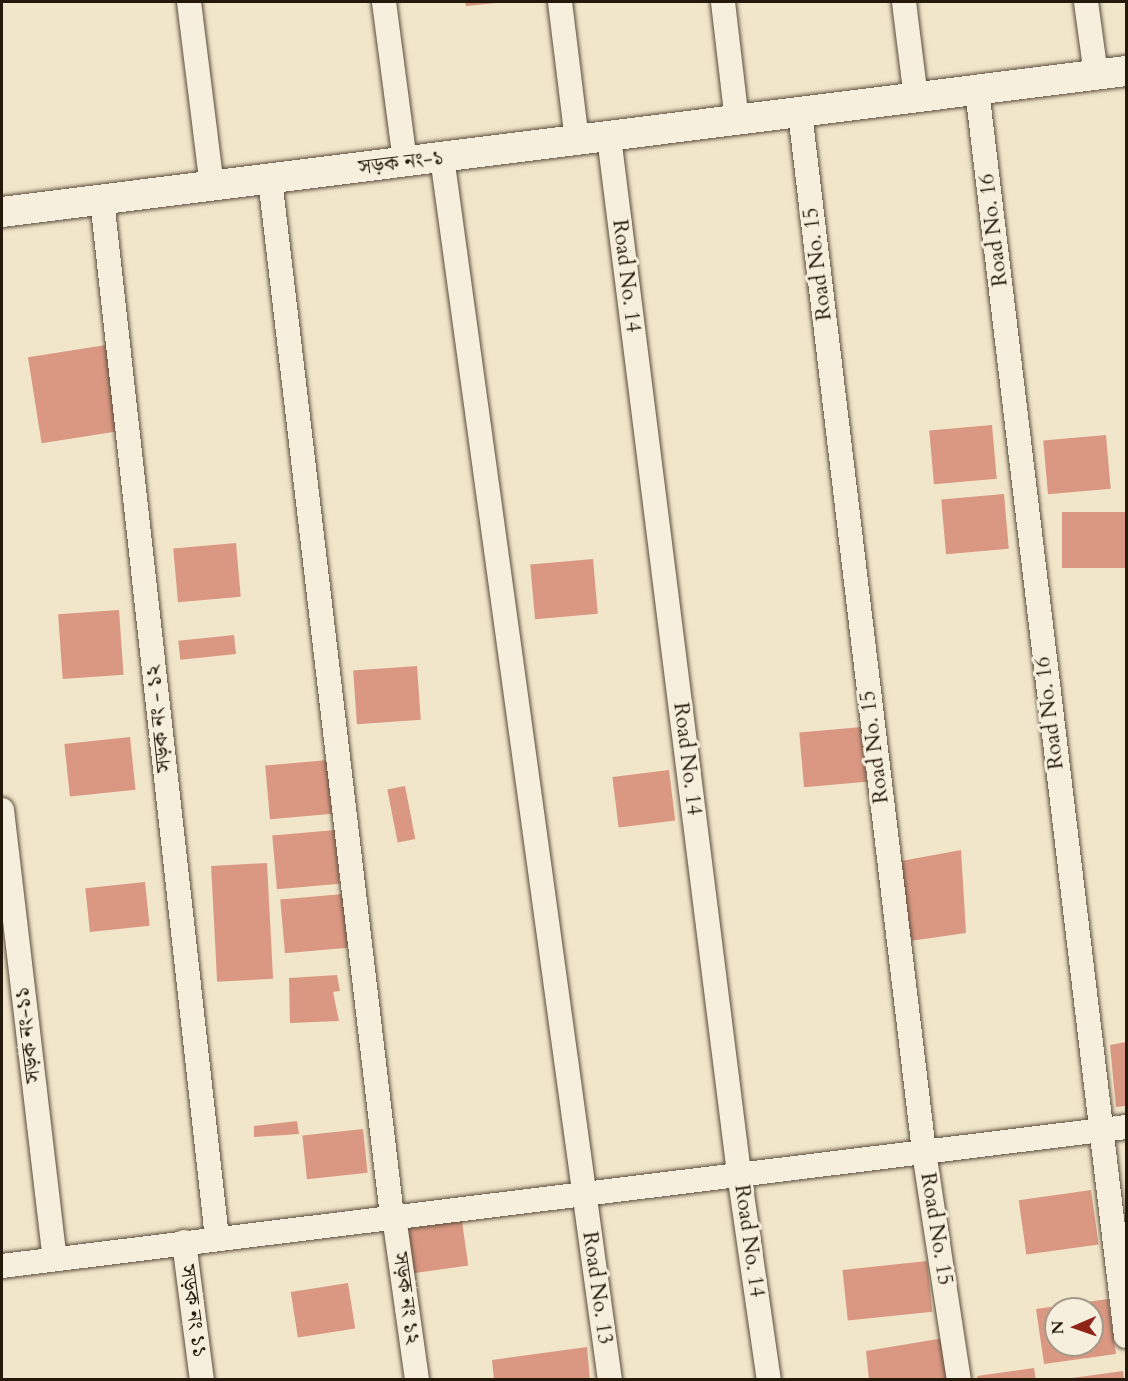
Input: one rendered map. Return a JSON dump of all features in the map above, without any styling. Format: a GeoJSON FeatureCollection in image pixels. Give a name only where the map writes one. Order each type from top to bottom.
{"type":"FeatureCollection","features":[{"type":"Feature","properties":{"kind":"street"},"geometry":{"type":"LineString","coordinates":[[189,2],[213,186]]}},
{"type":"Feature","properties":{"kind":"street"},"geometry":{"type":"LineString","coordinates":[[384,2],[405,162]]}},
{"type":"Feature","properties":{"kind":"street"},"geometry":{"type":"LineString","coordinates":[[560,2],[577,141]]}},
{"type":"Feature","properties":{"kind":"street"},"geometry":{"type":"LineString","coordinates":[[723,2],[736,121]]}},
{"type":"Feature","properties":{"kind":"street"},"geometry":{"type":"LineString","coordinates":[[904,2],[916,98]]}},
{"type":"Feature","properties":{"kind":"street"},"geometry":{"type":"LineString","coordinates":[[1086,2],[1096,75]]}},
{"type":"Feature","properties":{"kind":"street","name":"সড়ক নং-১"},"geometry":{"type":"LineString","coordinates":[[2,212],[1126,71]]}},
{"type":"Feature","properties":{"kind":"street","name":"Road No. 16"},"geometry":{"type":"LineString","coordinates":[[977,90],[1099,1130],[1126,1336]]}},
{"type":"Feature","properties":{"kind":"street","name":"Road No. 15"},"geometry":{"type":"LineString","coordinates":[[800,113],[924,1152],[959,1380]]}},
{"type":"Feature","properties":{"kind":"street","name":"Road No. 14"},"geometry":{"type":"LineString","coordinates":[[609,137],[739,1173],[770,1380]]}},
{"type":"Feature","properties":{"kind":"street","name":"Road No. 13"},"geometry":{"type":"LineString","coordinates":[[442,158],[610,1380]]}},
{"type":"Feature","properties":{"kind":"street","name":"সড়ক নং ১২"},"geometry":{"type":"LineString","coordinates":[[270,179],[393,1216],[417,1380]]}},
{"type":"Feature","properties":{"kind":"street","name":"সড়ক নং - ১২"},"geometry":{"type":"LineString","coordinates":[[102,200],[217,1238]]}},
{"type":"Feature","properties":{"kind":"street","name":"সড়ক নং-১১"},"geometry":{"type":"LineString","coordinates":[[2,810],[56,1259]]}},
{"type":"Feature","properties":{"kind":"street"},"geometry":{"type":"LineString","coordinates":[[2,1266],[393,1216],[584,1196],[739,1173],[1126,1126]]}},
{"type":"Feature","properties":{"kind":"street","name":"সড়ক নং ১১"},"geometry":{"type":"LineString","coordinates":[[184,1242],[202,1380]]}},
{"type":"Feature","properties":{"kind":"building"},"geometry":{"type":"Polygon","coordinates":[[[465,2],[496,2],[496,3],[466,6],[465,2]]]}},
{"type":"Feature","properties":{"kind":"building"},"geometry":{"type":"Polygon","coordinates":[[[106,345],[120,431],[42,443],[28,357],[106,345]]]}},
{"type":"Feature","properties":{"kind":"building"},"geometry":{"type":"Polygon","coordinates":[[[992,425],[997,479],[934,484],[929,430],[992,425]]]}},
{"type":"Feature","properties":{"kind":"building"},"geometry":{"type":"Polygon","coordinates":[[[1106,435],[1111,489],[1048,494],[1043,440],[1106,435]]]}},
{"type":"Feature","properties":{"kind":"building"},"geometry":{"type":"Polygon","coordinates":[[[1004,494],[1009,549],[946,554],[941,499],[1004,494]]]}},
{"type":"Feature","properties":{"kind":"building"},"geometry":{"type":"Polygon","coordinates":[[[1062,512],[1126,512],[1126,568],[1062,568],[1062,512]]]}},
{"type":"Feature","properties":{"kind":"building"},"geometry":{"type":"Polygon","coordinates":[[[236,543],[241,597],[178,602],[173,548],[236,543]]]}},
{"type":"Feature","properties":{"kind":"building"},"geometry":{"type":"Polygon","coordinates":[[[593,559],[598,614],[535,619],[530,564],[593,559]]]}},
{"type":"Feature","properties":{"kind":"building"},"geometry":{"type":"Polygon","coordinates":[[[119,610],[124,675],[63,679],[58,614],[119,610]]]}},
{"type":"Feature","properties":{"kind":"building"},"geometry":{"type":"Polygon","coordinates":[[[234,635],[236,654],[180,660],[178,641],[234,635]]]}},
{"type":"Feature","properties":{"kind":"building"},"geometry":{"type":"Polygon","coordinates":[[[417,666],[421,720],[357,724],[353,670],[417,666]]]}},
{"type":"Feature","properties":{"kind":"building"},"geometry":{"type":"Polygon","coordinates":[[[862,727],[867,782],[804,787],[799,732],[862,727]]]}},
{"type":"Feature","properties":{"kind":"building"},"geometry":{"type":"Polygon","coordinates":[[[130,737],[136,790],[70,797],[64,744],[130,737]]]}},
{"type":"Feature","properties":{"kind":"building"},"geometry":{"type":"Polygon","coordinates":[[[328,760],[333,814],[270,819],[265,765],[328,760]]]}},
{"type":"Feature","properties":{"kind":"building"},"geometry":{"type":"Polygon","coordinates":[[[669,770],[675,821],[619,828],[612,777],[669,770]]]}},
{"type":"Feature","properties":{"kind":"building"},"geometry":{"type":"Polygon","coordinates":[[[405,786],[415,839],[398,842],[387,789],[405,786]]]}},
{"type":"Feature","properties":{"kind":"building"},"geometry":{"type":"Polygon","coordinates":[[[335,830],[340,884],[277,889],[272,835],[335,830]]]}},
{"type":"Feature","properties":{"kind":"building"},"geometry":{"type":"Polygon","coordinates":[[[961,850],[966,933],[910,941],[896,862],[961,850]]]}},
{"type":"Feature","properties":{"kind":"building"},"geometry":{"type":"Polygon","coordinates":[[[267,863],[273,979],[217,982],[211,866],[267,863]]]}},
{"type":"Feature","properties":{"kind":"building"},"geometry":{"type":"Polygon","coordinates":[[[145,882],[150,926],[90,932],[85,888],[145,882]]]}},
{"type":"Feature","properties":{"kind":"building"},"geometry":{"type":"Polygon","coordinates":[[[343,894],[348,948],[285,953],[280,899],[343,894]]]}},
{"type":"Feature","properties":{"kind":"building"},"geometry":{"type":"Polygon","coordinates":[[[337,975],[340,991],[333,992],[339,1021],[290,1023],[289,978],[337,975]]]}},
{"type":"Feature","properties":{"kind":"building"},"geometry":{"type":"Polygon","coordinates":[[[1126,1042],[1126,1106],[1116,1107],[1110,1045],[1126,1042]]]}},
{"type":"Feature","properties":{"kind":"building"},"geometry":{"type":"Polygon","coordinates":[[[297,1121],[299,1134],[254,1137],[254,1126],[297,1121]]]}},
{"type":"Feature","properties":{"kind":"building"},"geometry":{"type":"Polygon","coordinates":[[[363,1129],[368,1173],[307,1179],[302,1135],[363,1129]]]}},
{"type":"Feature","properties":{"kind":"building"},"geometry":{"type":"Polygon","coordinates":[[[1091,1190],[1099,1244],[1026,1255],[1019,1200],[1091,1190]]]}},
{"type":"Feature","properties":{"kind":"building"},"geometry":{"type":"Polygon","coordinates":[[[462,1221],[468,1266],[410,1274],[404,1229],[462,1221]]]}},
{"type":"Feature","properties":{"kind":"building"},"geometry":{"type":"Polygon","coordinates":[[[927,1261],[932,1312],[848,1321],[842,1270],[927,1261]]]}},
{"type":"Feature","properties":{"kind":"building"},"geometry":{"type":"Polygon","coordinates":[[[348,1283],[355,1328],[298,1338],[291,1292],[348,1283]]]}},
{"type":"Feature","properties":{"kind":"building"},"geometry":{"type":"Polygon","coordinates":[[[1108,1299],[1116,1354],[1104,1356],[1104,1300],[1108,1299]]]}},
{"type":"Feature","properties":{"kind":"building"},"geometry":{"type":"Polygon","coordinates":[[[1044,1308],[1044,1357],[1094,1357],[1044,1364],[1036,1309],[1044,1308]]]}},
{"type":"Feature","properties":{"kind":"building"},"geometry":{"type":"Polygon","coordinates":[[[944,1338],[948,1380],[869,1380],[866,1351],[944,1338]]]}},
{"type":"Feature","properties":{"kind":"building"},"geometry":{"type":"Polygon","coordinates":[[[587,1347],[590,1380],[494,1380],[492,1360],[587,1347]]]}},
{"type":"Feature","properties":{"kind":"building"},"geometry":{"type":"Polygon","coordinates":[[[1034,1368],[1036,1380],[978,1380],[977,1376],[1034,1368]]]}},
{"type":"Feature","properties":{"kind":"building"},"geometry":{"type":"Polygon","coordinates":[[[1123,1371],[1124,1380],[1073,1380],[1072,1378],[1123,1371]]]}}]}
